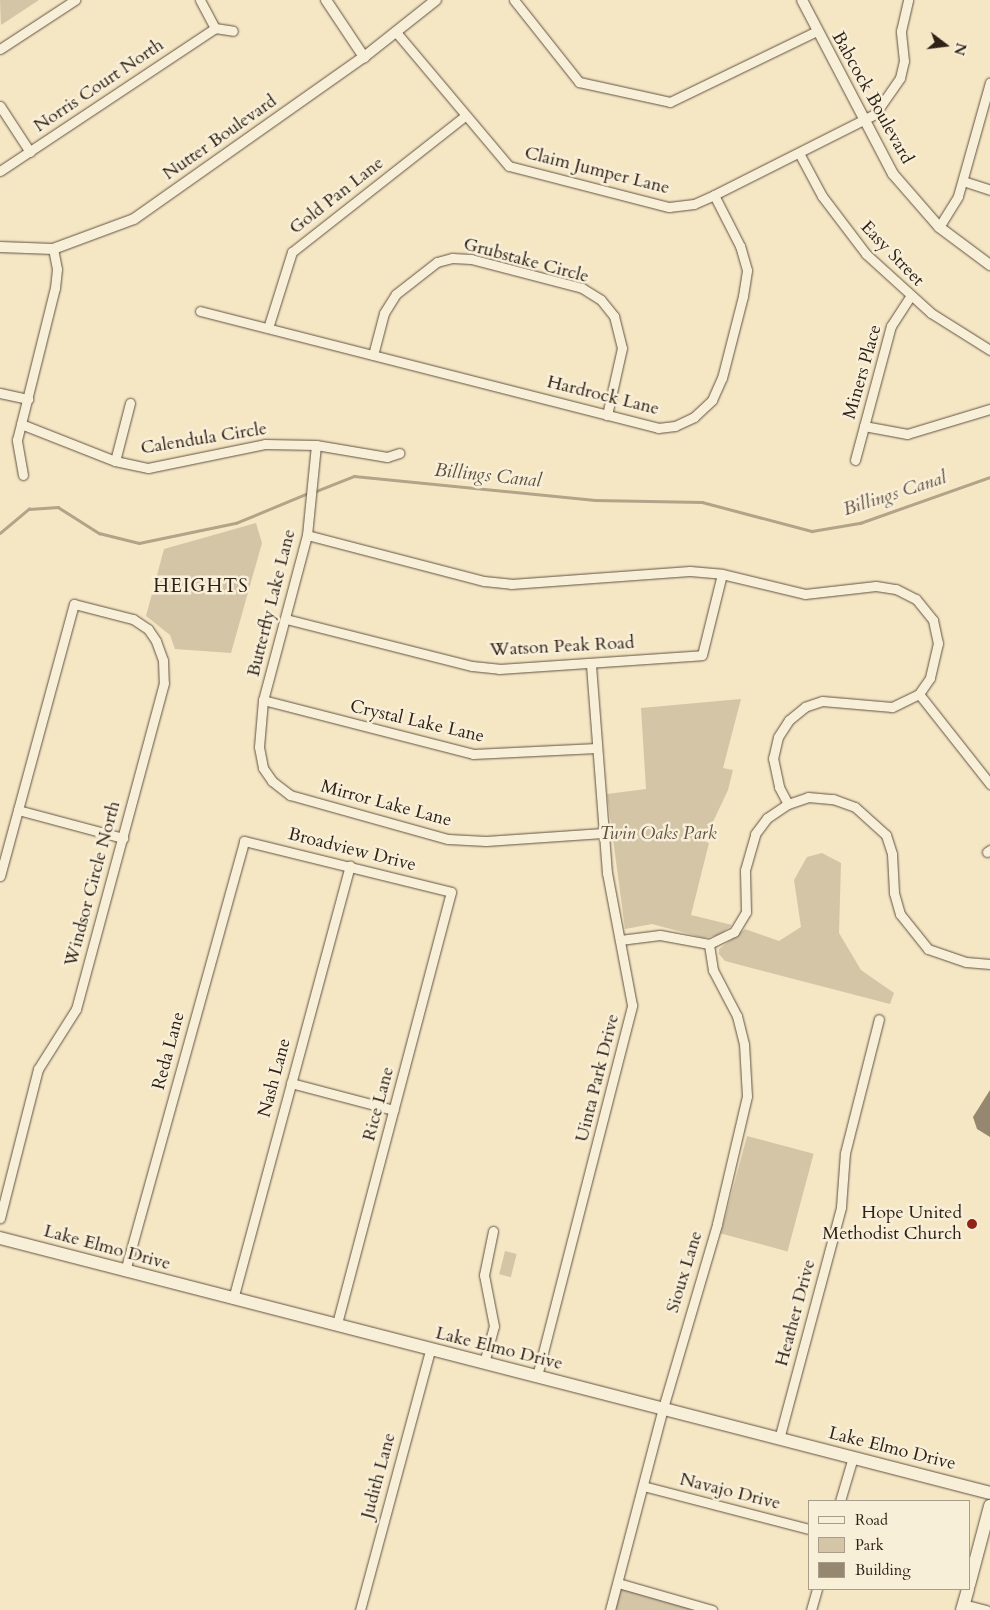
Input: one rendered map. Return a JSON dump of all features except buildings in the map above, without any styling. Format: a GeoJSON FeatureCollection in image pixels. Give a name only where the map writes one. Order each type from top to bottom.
{"type":"FeatureCollection","features":[{"type":"Feature","properties":{"kind":"main road","name":"Lake Elmo Drive"},"geometry":{"type":"LineString","coordinates":[[0,1238],[232,1299],[337,1324],[430,1350],[990,1492]]}},
{"type":"Feature","properties":{"kind":"main road"},"geometry":{"type":"LineString","coordinates":[[970,1580],[990,1506]]}},
{"type":"Feature","properties":{"kind":"main road"},"geometry":{"type":"LineString","coordinates":[[963,1607],[968,1590]]}},
{"type":"Feature","properties":{"kind":"street"},"geometry":{"type":"LineString","coordinates":[[0,49],[75,0]]}},
{"type":"Feature","properties":{"kind":"street"},"geometry":{"type":"LineString","coordinates":[[200,0],[215,28],[233,31]]}},
{"type":"Feature","properties":{"kind":"street"},"geometry":{"type":"LineString","coordinates":[[326,0],[364,57]]}},
{"type":"Feature","properties":{"kind":"street","name":"Nutter Boulevard"},"geometry":{"type":"LineString","coordinates":[[0,247],[53,249],[134,219],[364,57],[436,0]]}},
{"type":"Feature","properties":{"kind":"street"},"geometry":{"type":"LineString","coordinates":[[514,0],[579,82],[670,102],[817,31]]}},
{"type":"Feature","properties":{"kind":"street","name":"Babcock Boulevard"},"geometry":{"type":"LineString","coordinates":[[802,0],[863,121],[893,174],[939,227],[990,265]]}},
{"type":"Feature","properties":{"kind":"street","name":"Claim Jumper Lane"},"geometry":{"type":"LineString","coordinates":[[396,32],[465,116],[510,166],[669,207],[694,204],[714,195],[863,121],[884,105],[900,78],[904,61],[901,31],[905,1]]}},
{"type":"Feature","properties":{"kind":"street","name":"Norris Court North"},"geometry":{"type":"LineString","coordinates":[[0,171],[215,28]]}},
{"type":"Feature","properties":{"kind":"street"},"geometry":{"type":"LineString","coordinates":[[939,227],[953,207],[990,82]]}},
{"type":"Feature","properties":{"kind":"street"},"geometry":{"type":"LineString","coordinates":[[0,106],[30,152]]}},
{"type":"Feature","properties":{"kind":"street","name":"Gold Pan Lane"},"geometry":{"type":"LineString","coordinates":[[268,328],[292,252],[465,116]]}},
{"type":"Feature","properties":{"kind":"street","name":"Easy Street"},"geometry":{"type":"LineString","coordinates":[[799,153],[849,233],[910,297],[990,350]]}},
{"type":"Feature","properties":{"kind":"street"},"geometry":{"type":"LineString","coordinates":[[962,181],[990,190]]}},
{"type":"Feature","properties":{"kind":"street","name":"Hardrock Lane"},"geometry":{"type":"LineString","coordinates":[[200,311],[658,428],[675,426],[694,417],[712,400],[722,378],[746,270],[740,246],[714,195]]}},
{"type":"Feature","properties":{"kind":"street"},"geometry":{"type":"LineString","coordinates":[[23,475],[17,440],[55,288],[57,269],[53,249]]}},
{"type":"Feature","properties":{"kind":"street","name":"Grubstake Circle"},"geometry":{"type":"LineString","coordinates":[[373,355],[388,303],[426,270],[452,258],[582,288],[618,314],[622,348],[607,415]]}},
{"type":"Feature","properties":{"kind":"street","name":"Miners Place"},"geometry":{"type":"LineString","coordinates":[[855,460],[891,326],[910,297]]}},
{"type":"Feature","properties":{"kind":"street"},"geometry":{"type":"LineString","coordinates":[[0,393],[28,400]]}},
{"type":"Feature","properties":{"kind":"street"},"geometry":{"type":"LineString","coordinates":[[115,461],[130,403]]}},
{"type":"Feature","properties":{"kind":"street"},"geometry":{"type":"LineString","coordinates":[[864,426],[907,434],[990,409]]}},
{"type":"Feature","properties":{"kind":"street","name":"Calendula Circle"},"geometry":{"type":"LineString","coordinates":[[21,424],[115,461],[148,468],[231,448],[316,445],[387,457],[399,453]]}},
{"type":"Feature","properties":{"kind":"street","name":"Butterfly Lake Lane"},"geometry":{"type":"LineString","coordinates":[[263,768],[259,747],[263,700],[307,535],[316,445]]}},
{"type":"Feature","properties":{"kind":"street"},"geometry":{"type":"LineString","coordinates":[[307,535],[484,581],[511,584],[690,572],[722,574],[805,594],[876,586],[896,589],[916,599],[933,620],[938,643],[937,660],[919,694],[892,707],[822,701],[805,707],[789,720],[778,738],[773,758],[779,787],[788,804]]}},
{"type":"Feature","properties":{"kind":"street","name":"Watson Peak Road"},"geometry":{"type":"LineString","coordinates":[[286,619],[472,666],[499,669],[702,655],[722,574]]}},
{"type":"Feature","properties":{"kind":"street","name":"Windsor Circle North"},"geometry":{"type":"LineString","coordinates":[[0,1218],[38,1069],[76,1009],[124,838],[164,683],[163,660],[156,641],[140,624],[74,604],[18,810]]}},
{"type":"Feature","properties":{"kind":"street","name":"Uinta Park Drive"},"geometry":{"type":"LineString","coordinates":[[536,1376],[629,1027],[632,1005],[606,873],[591,664]]}},
{"type":"Feature","properties":{"kind":"street"},"geometry":{"type":"LineString","coordinates":[[919,694],[990,784]]}},
{"type":"Feature","properties":{"kind":"street","name":"Crystal Lake Lane"},"geometry":{"type":"LineString","coordinates":[[263,700],[473,754],[597,748]]}},
{"type":"Feature","properties":{"kind":"street","name":"Mirror Lake Lane"},"geometry":{"type":"LineString","coordinates":[[263,768],[278,788],[290,796],[448,839],[486,841],[604,833]]}},
{"type":"Feature","properties":{"kind":"street"},"geometry":{"type":"LineString","coordinates":[[620,940],[660,935],[709,944],[734,932],[741,922],[748,896],[747,852],[767,818],[788,804],[808,797],[833,799],[855,807],[886,836],[892,854],[894,893],[900,914],[916,938],[928,950],[945,956],[990,964]]}},
{"type":"Feature","properties":{"kind":"street"},"geometry":{"type":"LineString","coordinates":[[0,876],[18,810],[124,838]]}},
{"type":"Feature","properties":{"kind":"street","name":"Broadview Drive"},"geometry":{"type":"LineString","coordinates":[[244,841],[452,892]]}},
{"type":"Feature","properties":{"kind":"street","name":"Reda Lane"},"geometry":{"type":"LineString","coordinates":[[125,1271],[244,841]]}},
{"type":"Feature","properties":{"kind":"street","name":"Nash Lane"},"geometry":{"type":"LineString","coordinates":[[232,1299],[350,866]]}},
{"type":"Feature","properties":{"kind":"street","name":"Rice Lane"},"geometry":{"type":"LineString","coordinates":[[337,1324],[452,892]]}},
{"type":"Feature","properties":{"kind":"street","name":"Sioux Lane"},"geometry":{"type":"LineString","coordinates":[[610,1610],[663,1408],[717,1224],[747,1096],[744,1044],[736,1016],[713,970],[709,944]]}},
{"type":"Feature","properties":{"kind":"street","name":"Heather Drive"},"geometry":{"type":"LineString","coordinates":[[780,1439],[841,1207],[845,1153],[879,1019]]}},
{"type":"Feature","properties":{"kind":"street"},"geometry":{"type":"LineString","coordinates":[[291,1083],[394,1110]]}},
{"type":"Feature","properties":{"kind":"street"},"geometry":{"type":"LineString","coordinates":[[484,1363],[494,1326],[484,1275],[493,1231]]}},
{"type":"Feature","properties":{"kind":"street","name":"Judith Lane"},"geometry":{"type":"LineString","coordinates":[[360,1610],[430,1350]]}},
{"type":"Feature","properties":{"kind":"street"},"geometry":{"type":"LineString","coordinates":[[840,1500],[853,1457]]}},
{"type":"Feature","properties":{"kind":"street","name":"Navajo Drive"},"geometry":{"type":"LineString","coordinates":[[644,1486],[808,1528]]}},
{"type":"Feature","properties":{"kind":"street"},"geometry":{"type":"LineString","coordinates":[[618,1583],[712,1610]]}},
{"type":"Feature","properties":{"kind":"street"},"geometry":{"type":"LineString","coordinates":[[811,1610],[817,1590]]}},
{"type":"Feature","properties":{"kind":"street"},"geometry":{"type":"LineString","coordinates":[[963,1607],[986,1610]]}},
{"type":"Feature","properties":{"kind":"green space"},"geometry":{"type":"Polygon","coordinates":[[[0,0],[39,0],[1,25],[0,0]]]}},
{"type":"Feature","properties":{"kind":"green space"},"geometry":{"type":"Polygon","coordinates":[[[256,523],[262,543],[231,653],[175,649],[170,635],[146,616],[164,549],[256,523]]]}},
{"type":"Feature","properties":{"kind":"green space","name":"Twin Oaks Park"},"geometry":{"type":"Polygon","coordinates":[[[741,699],[723,768],[733,770],[728,790],[704,841],[709,843],[691,915],[732,925],[719,935],[704,938],[652,924],[625,929],[607,794],[646,789],[641,708],[741,699]]]}},
{"type":"Feature","properties":{"kind":"green space"},"geometry":{"type":"Polygon","coordinates":[[[822,853],[841,863],[839,933],[861,970],[894,993],[890,1004],[725,961],[719,954],[719,949],[745,929],[779,941],[801,927],[794,880],[807,857],[822,853]]]}},
{"type":"Feature","properties":{"kind":"green space"},"geometry":{"type":"Polygon","coordinates":[[[747,1136],[814,1154],[788,1251],[721,1234],[747,1136]]]}},
{"type":"Feature","properties":{"kind":"green space"},"geometry":{"type":"Polygon","coordinates":[[[505,1251],[517,1254],[511,1277],[499,1274],[505,1251]]]}},
{"type":"Feature","properties":{"kind":"green space"},"geometry":{"type":"Polygon","coordinates":[[[617,1587],[710,1610],[611,1610],[617,1587]]]}},
{"type":"Feature","properties":{"kind":"waterway","name":"Billings Canal"},"geometry":{"type":"LineString","coordinates":[[314,492],[354,476],[595,500],[702,502],[812,531],[860,523],[990,477]]}},
{"type":"Feature","properties":{"kind":"waterway","name":"Billings Canal"},"geometry":{"type":"LineString","coordinates":[[0,533],[29,509],[58,507],[99,533],[139,543],[236,523],[308,493]]}},
{"type":"Feature","properties":{"kind":"place","name":"Hope United Methodist Church"},"geometry":{"type":"Point","coordinates":[972,1224]}},
{"type":"Feature","properties":{"kind":"district","name":"HEIGHTS"},"geometry":{"type":"Point","coordinates":[201,587]}}]}
